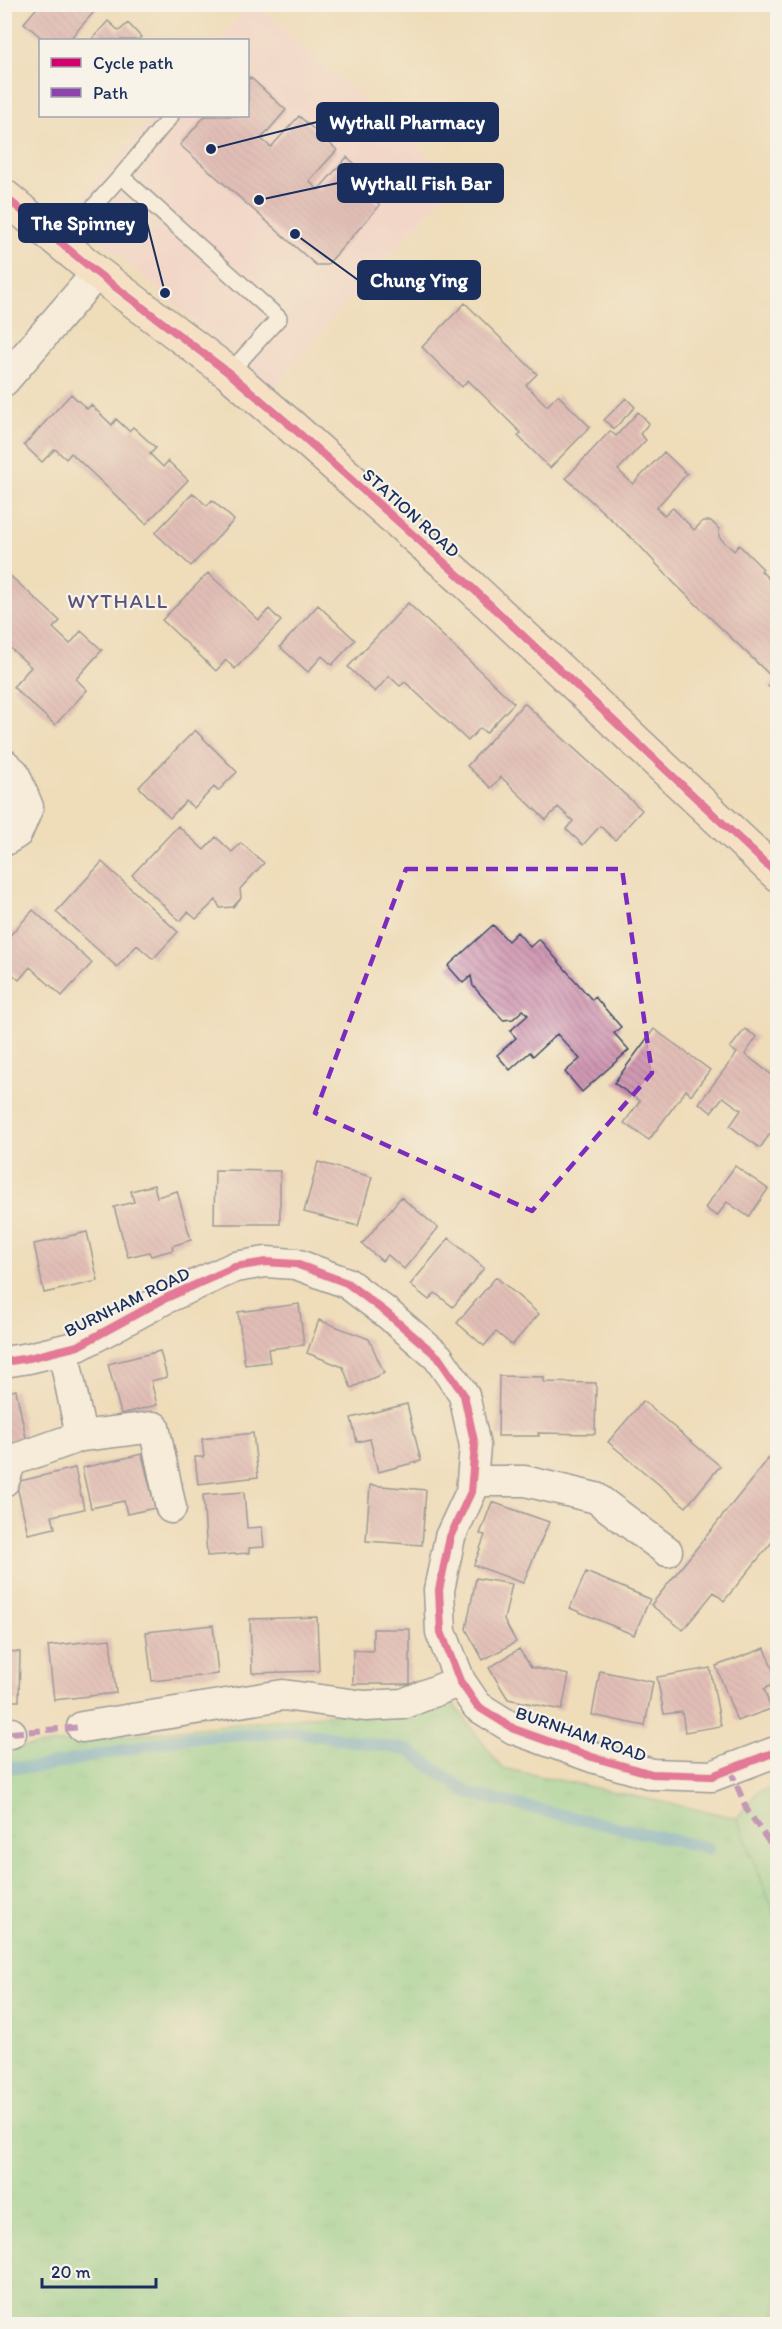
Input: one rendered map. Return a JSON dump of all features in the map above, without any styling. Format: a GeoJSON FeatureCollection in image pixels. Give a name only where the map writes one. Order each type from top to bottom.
{"type":"FeatureCollection","features":[{"type":"Feature","properties":{"kind":"street","name":"STATION ROAD"},"geometry":{"type":"LineString","coordinates":[[4,196],[97,273],[229,373],[291,426],[466,582],[777,875]]}},
{"type":"Feature","properties":{"kind":"street"},"geometry":{"type":"LineString","coordinates":[[4,381],[97,273]]}},
{"type":"Feature","properties":{"kind":"street"},"geometry":{"type":"LineString","coordinates":[[4,764],[14,773],[28,807],[18,833],[4,841]]}},
{"type":"Feature","properties":{"kind":"street","name":"BURNHAM ROAD"},"geometry":{"type":"LineString","coordinates":[[4,1362],[78,1346],[166,1298],[235,1267],[266,1262],[296,1264],[347,1284],[388,1314],[438,1357],[464,1395],[475,1446],[471,1492],[450,1537],[439,1590],[441,1632],[460,1681],[477,1706],[514,1729],[592,1757],[652,1774],[712,1776],[777,1751]]}},
{"type":"Feature","properties":{"kind":"street","name":"BURNHAM ROAD"},"geometry":{"type":"LineString","coordinates":[[63,1350],[81,1436]]}},
{"type":"Feature","properties":{"kind":"street"},"geometry":{"type":"LineString","coordinates":[[4,1481],[11,1461],[81,1436],[154,1427],[171,1508]]}},
{"type":"Feature","properties":{"kind":"street"},"geometry":{"type":"LineString","coordinates":[[472,1481],[525,1481],[596,1498],[667,1551]]}},
{"type":"Feature","properties":{"kind":"street"},"geometry":{"type":"LineString","coordinates":[[82,1727],[284,1695],[365,1706],[403,1704],[460,1681]]}},
{"type":"Feature","properties":{"kind":"lane"},"geometry":{"type":"LineString","coordinates":[[61,243],[170,117]]}},
{"type":"Feature","properties":{"kind":"lane"},"geometry":{"type":"LineString","coordinates":[[121,176],[279,318],[229,373]]}},
{"type":"Feature","properties":{"kind":"highlighted area"},"geometry":{"type":"Polygon","coordinates":[[[406,869],[622,869],[652,1073],[532,1211],[315,1113],[406,869]]]}},
{"type":"Feature","properties":{"kind":"shaded area"},"geometry":{"type":"Polygon","coordinates":[[[250,5],[257,5],[457,181],[336,315],[272,391],[68,211],[151,117],[249,117],[249,39],[219,39],[250,5]]]}},
{"type":"Feature","properties":{"kind":"green space"},"geometry":{"type":"Polygon","coordinates":[[[451,1701],[502,1768],[737,1818],[777,1920],[777,2324],[5,2324],[4,1749],[451,1701]]]}},
{"type":"Feature","properties":{"kind":"green space"},"geometry":{"type":"Polygon","coordinates":[[[777,1784],[777,1920],[737,1818],[757,1792],[777,1784]]]}},
{"type":"Feature","properties":{"kind":"building"},"geometry":{"type":"Polygon","coordinates":[[[40,4],[101,4],[70,39],[43,39],[24,23],[40,4]]]}},
{"type":"Feature","properties":{"kind":"building"},"geometry":{"type":"Polygon","coordinates":[[[108,21],[119,31],[128,23],[141,37],[139,39],[92,39],[108,21]]]}},
{"type":"Feature","properties":{"kind":"building"},"geometry":{"type":"Polygon","coordinates":[[[250,77],[286,110],[261,139],[271,147],[299,116],[337,150],[309,181],[318,190],[347,157],[368,175],[358,186],[380,205],[327,265],[316,265],[180,145],[204,117],[249,117],[250,77]]]}},
{"type":"Feature","properties":{"kind":"building"},"geometry":{"type":"Polygon","coordinates":[[[465,303],[537,374],[526,385],[547,406],[558,395],[590,427],[550,468],[518,436],[521,433],[468,380],[462,387],[422,347],[465,303]]]}},
{"type":"Feature","properties":{"kind":"building"},"geometry":{"type":"Polygon","coordinates":[[[71,394],[87,409],[91,405],[112,425],[116,419],[129,431],[133,427],[156,448],[150,454],[163,467],[168,461],[188,480],[146,524],[71,453],[66,459],[55,449],[42,462],[24,445],[71,394]]]}},
{"type":"Feature","properties":{"kind":"building"},"geometry":{"type":"Polygon","coordinates":[[[626,398],[635,407],[614,429],[604,420],[626,398]]]}},
{"type":"Feature","properties":{"kind":"building"},"geometry":{"type":"Polygon","coordinates":[[[638,412],[649,423],[640,434],[646,440],[618,470],[633,484],[664,452],[687,474],[656,508],[664,515],[673,508],[694,530],[703,521],[711,521],[719,529],[719,537],[734,551],[739,545],[777,587],[777,695],[768,686],[775,680],[674,583],[638,544],[566,478],[610,431],[616,436],[638,412]]]}},
{"type":"Feature","properties":{"kind":"building"},"geometry":{"type":"Polygon","coordinates":[[[193,493],[207,506],[212,500],[234,520],[191,566],[155,533],[193,493]]]}},
{"type":"Feature","properties":{"kind":"building"},"geometry":{"type":"Polygon","coordinates":[[[4,570],[60,621],[53,628],[70,644],[81,631],[102,650],[76,679],[87,690],[55,725],[13,687],[31,667],[6,644],[4,646],[4,570]]]}},
{"type":"Feature","properties":{"kind":"building"},"geometry":{"type":"Polygon","coordinates":[[[208,573],[259,620],[269,609],[281,621],[235,669],[226,660],[216,671],[162,620],[208,573]]]}},
{"type":"Feature","properties":{"kind":"building"},"geometry":{"type":"Polygon","coordinates":[[[408,603],[514,703],[486,733],[480,728],[468,741],[405,682],[400,686],[389,676],[375,692],[348,667],[408,603]]]}},
{"type":"Feature","properties":{"kind":"building"},"geometry":{"type":"Polygon","coordinates":[[[318,605],[355,640],[332,665],[322,656],[308,672],[280,647],[318,605]]]}},
{"type":"Feature","properties":{"kind":"building"},"geometry":{"type":"Polygon","coordinates":[[[524,703],[642,810],[615,840],[600,826],[583,845],[566,829],[573,821],[558,807],[546,820],[501,777],[491,788],[467,766],[524,703]]]}},
{"type":"Feature","properties":{"kind":"building"},"geometry":{"type":"Polygon","coordinates":[[[195,730],[237,772],[218,791],[214,787],[194,808],[186,801],[170,818],[139,787],[195,730]]]}},
{"type":"Feature","properties":{"kind":"building"},"geometry":{"type":"Polygon","coordinates":[[[178,826],[204,850],[216,837],[232,852],[241,843],[264,863],[240,889],[241,898],[233,907],[220,908],[216,900],[196,919],[188,912],[180,921],[132,875],[178,826]]]}},
{"type":"Feature","properties":{"kind":"building"},"geometry":{"type":"Polygon","coordinates":[[[102,862],[178,932],[153,959],[137,945],[117,967],[56,912],[102,862]]]}},
{"type":"Feature","properties":{"kind":"building"},"geometry":{"type":"Polygon","coordinates":[[[33,910],[92,963],[62,996],[30,967],[19,980],[4,967],[4,942],[33,910]]]}},
{"type":"Feature","properties":{"kind":"building"},"geometry":{"type":"Polygon","coordinates":[[[493,925],[508,941],[517,932],[530,947],[539,939],[592,1000],[595,997],[621,1027],[614,1033],[629,1050],[582,1092],[565,1072],[580,1059],[557,1034],[533,1056],[530,1052],[510,1070],[497,1055],[516,1038],[510,1031],[528,1015],[523,1010],[513,1019],[503,1020],[473,986],[471,976],[463,983],[448,966],[493,925]]]}},
{"type":"Feature","properties":{"kind":"building"},"geometry":{"type":"Polygon","coordinates":[[[654,1029],[710,1070],[691,1095],[686,1090],[649,1140],[624,1123],[640,1101],[614,1083],[654,1029]]]}},
{"type":"Feature","properties":{"kind":"building"},"geometry":{"type":"Polygon","coordinates":[[[745,1029],[757,1037],[745,1054],[777,1079],[777,1124],[760,1148],[730,1126],[741,1110],[723,1097],[711,1112],[699,1103],[737,1053],[730,1048],[745,1029]]]}},
{"type":"Feature","properties":{"kind":"building"},"geometry":{"type":"Polygon","coordinates":[[[318,1162],[372,1177],[358,1226],[304,1212],[318,1162]]]}},
{"type":"Feature","properties":{"kind":"building"},"geometry":{"type":"Polygon","coordinates":[[[735,1166],[768,1189],[749,1217],[727,1202],[717,1216],[705,1208],[735,1166]]]}},
{"type":"Feature","properties":{"kind":"building"},"geometry":{"type":"Polygon","coordinates":[[[215,1170],[280,1171],[280,1224],[214,1224],[215,1170]]]}},
{"type":"Feature","properties":{"kind":"building"},"geometry":{"type":"Polygon","coordinates":[[[154,1185],[157,1197],[177,1191],[191,1240],[172,1246],[173,1250],[151,1256],[149,1252],[128,1257],[114,1207],[134,1202],[131,1191],[154,1185]]]}},
{"type":"Feature","properties":{"kind":"building"},"geometry":{"type":"Polygon","coordinates":[[[401,1197],[438,1228],[404,1269],[388,1255],[382,1261],[362,1244],[401,1197]]]}},
{"type":"Feature","properties":{"kind":"building"},"geometry":{"type":"Polygon","coordinates":[[[87,1232],[98,1281],[44,1293],[34,1244],[87,1232]]]}},
{"type":"Feature","properties":{"kind":"building"},"geometry":{"type":"Polygon","coordinates":[[[449,1238],[484,1268],[453,1307],[435,1293],[429,1300],[410,1285],[449,1238]]]}},
{"type":"Feature","properties":{"kind":"building"},"geometry":{"type":"Polygon","coordinates":[[[496,1277],[539,1314],[512,1345],[496,1332],[484,1346],[457,1323],[496,1277]]]}},
{"type":"Feature","properties":{"kind":"building"},"geometry":{"type":"Polygon","coordinates":[[[299,1304],[304,1345],[268,1349],[270,1362],[245,1365],[238,1312],[299,1304]]]}},
{"type":"Feature","properties":{"kind":"building"},"geometry":{"type":"Polygon","coordinates":[[[319,1320],[369,1339],[384,1373],[351,1388],[343,1367],[307,1353],[319,1320]]]}},
{"type":"Feature","properties":{"kind":"building"},"geometry":{"type":"Polygon","coordinates":[[[160,1351],[167,1377],[151,1381],[157,1405],[121,1414],[108,1364],[160,1351]]]}},
{"type":"Feature","properties":{"kind":"building"},"geometry":{"type":"Polygon","coordinates":[[[499,1376],[544,1377],[544,1382],[596,1383],[595,1434],[538,1433],[539,1436],[498,1436],[499,1376]]]}},
{"type":"Feature","properties":{"kind":"building"},"geometry":{"type":"Polygon","coordinates":[[[16,1390],[27,1442],[4,1446],[4,1393],[16,1390]]]}},
{"type":"Feature","properties":{"kind":"building"},"geometry":{"type":"Polygon","coordinates":[[[643,1401],[720,1466],[686,1507],[608,1442],[643,1401]]]}},
{"type":"Feature","properties":{"kind":"building"},"geometry":{"type":"Polygon","coordinates":[[[407,1404],[421,1461],[378,1472],[370,1439],[357,1442],[351,1418],[407,1404]]]}},
{"type":"Feature","properties":{"kind":"building"},"geometry":{"type":"Polygon","coordinates":[[[253,1433],[258,1477],[198,1484],[195,1457],[204,1457],[202,1439],[253,1433]]]}},
{"type":"Feature","properties":{"kind":"building"},"geometry":{"type":"Polygon","coordinates":[[[142,1454],[155,1508],[127,1514],[124,1501],[91,1508],[82,1468],[142,1454]]]}},
{"type":"Feature","properties":{"kind":"building"},"geometry":{"type":"Polygon","coordinates":[[[769,1458],[777,1465],[777,1536],[724,1601],[714,1592],[683,1630],[651,1605],[769,1458]]]}},
{"type":"Feature","properties":{"kind":"building"},"geometry":{"type":"Polygon","coordinates":[[[75,1468],[84,1509],[52,1516],[55,1528],[28,1534],[16,1482],[75,1468]]]}},
{"type":"Feature","properties":{"kind":"building"},"geometry":{"type":"Polygon","coordinates":[[[370,1485],[426,1490],[422,1545],[366,1541],[370,1485]]]}},
{"type":"Feature","properties":{"kind":"building"},"geometry":{"type":"Polygon","coordinates":[[[244,1492],[247,1528],[262,1527],[264,1547],[249,1548],[249,1553],[207,1556],[203,1495],[244,1492]]]}},
{"type":"Feature","properties":{"kind":"building"},"geometry":{"type":"Polygon","coordinates":[[[492,1502],[549,1522],[523,1583],[474,1565],[485,1535],[480,1534],[492,1502]]]}},
{"type":"Feature","properties":{"kind":"building"},"geometry":{"type":"Polygon","coordinates":[[[586,1572],[650,1599],[634,1635],[570,1608],[586,1572]]]}},
{"type":"Feature","properties":{"kind":"building"},"geometry":{"type":"Polygon","coordinates":[[[476,1578],[512,1584],[504,1620],[516,1642],[483,1660],[466,1629],[476,1578]]]}},
{"type":"Feature","properties":{"kind":"building"},"geometry":{"type":"Polygon","coordinates":[[[317,1617],[319,1671],[252,1673],[250,1619],[317,1617]]]}},
{"type":"Feature","properties":{"kind":"building"},"geometry":{"type":"Polygon","coordinates":[[[213,1625],[218,1674],[152,1681],[146,1632],[213,1625]]]}},
{"type":"Feature","properties":{"kind":"building"},"geometry":{"type":"Polygon","coordinates":[[[373,1629],[410,1629],[410,1684],[353,1684],[353,1650],[373,1651],[373,1629]]]}},
{"type":"Feature","properties":{"kind":"building"},"geometry":{"type":"Polygon","coordinates":[[[110,1639],[116,1693],[54,1700],[48,1646],[110,1639]]]}},
{"type":"Feature","properties":{"kind":"building"},"geometry":{"type":"Polygon","coordinates":[[[765,1648],[777,1682],[764,1689],[771,1709],[737,1721],[716,1666],[765,1648]]]}},
{"type":"Feature","properties":{"kind":"building"},"geometry":{"type":"Polygon","coordinates":[[[519,1649],[531,1667],[569,1675],[562,1710],[508,1699],[489,1668],[519,1649]]]}},
{"type":"Feature","properties":{"kind":"building"},"geometry":{"type":"Polygon","coordinates":[[[4,1651],[20,1652],[19,1701],[4,1701],[4,1651]]]}},
{"type":"Feature","properties":{"kind":"building"},"geometry":{"type":"Polygon","coordinates":[[[710,1668],[721,1726],[685,1732],[682,1712],[664,1714],[657,1677],[710,1668]]]}},
{"type":"Feature","properties":{"kind":"building"},"geometry":{"type":"Polygon","coordinates":[[[600,1671],[653,1682],[645,1726],[592,1715],[600,1671]]]}},
{"type":"Feature","properties":{"kind":"waterway"},"geometry":{"type":"LineString","coordinates":[[4,1767],[34,1768],[183,1738],[298,1732],[408,1750],[470,1794],[708,1848]]}},
{"type":"Feature","properties":{"kind":"marked path"},"geometry":{"type":"LineString","coordinates":[[11,1733],[82,1727]]}},
{"type":"Feature","properties":{"kind":"marked path"},"geometry":{"type":"LineString","coordinates":[[730,1769],[747,1810],[778,1855]]}},
{"type":"Feature","properties":{"kind":"cycle path"},"geometry":{"type":"LineString","coordinates":[[4,196],[97,273],[229,373],[291,426],[466,582],[778,875]]}},
{"type":"Feature","properties":{"kind":"cycle path"},"geometry":{"type":"LineString","coordinates":[[4,1362],[78,1346],[166,1298],[235,1267],[266,1262],[296,1264],[347,1283],[388,1314],[438,1357],[464,1395],[475,1446],[471,1492],[450,1537],[439,1590],[441,1632],[460,1681],[477,1706],[514,1729],[592,1757],[652,1774],[712,1776],[778,1751]]}},
{"type":"Feature","properties":{"kind":"place","name":"Wythall Pharmacy"},"geometry":{"type":"Point","coordinates":[211,149]}},
{"type":"Feature","properties":{"kind":"place","name":"Wythall Fish Bar"},"geometry":{"type":"Point","coordinates":[259,200]}},
{"type":"Feature","properties":{"kind":"place","name":"Chung Ying"},"geometry":{"type":"Point","coordinates":[295,234]}},
{"type":"Feature","properties":{"kind":"place","name":"The Spinney"},"geometry":{"type":"Point","coordinates":[165,293]}},
{"type":"Feature","properties":{"kind":"district","name":"WYTHALL"},"geometry":{"type":"Point","coordinates":[118,601]}}]}
